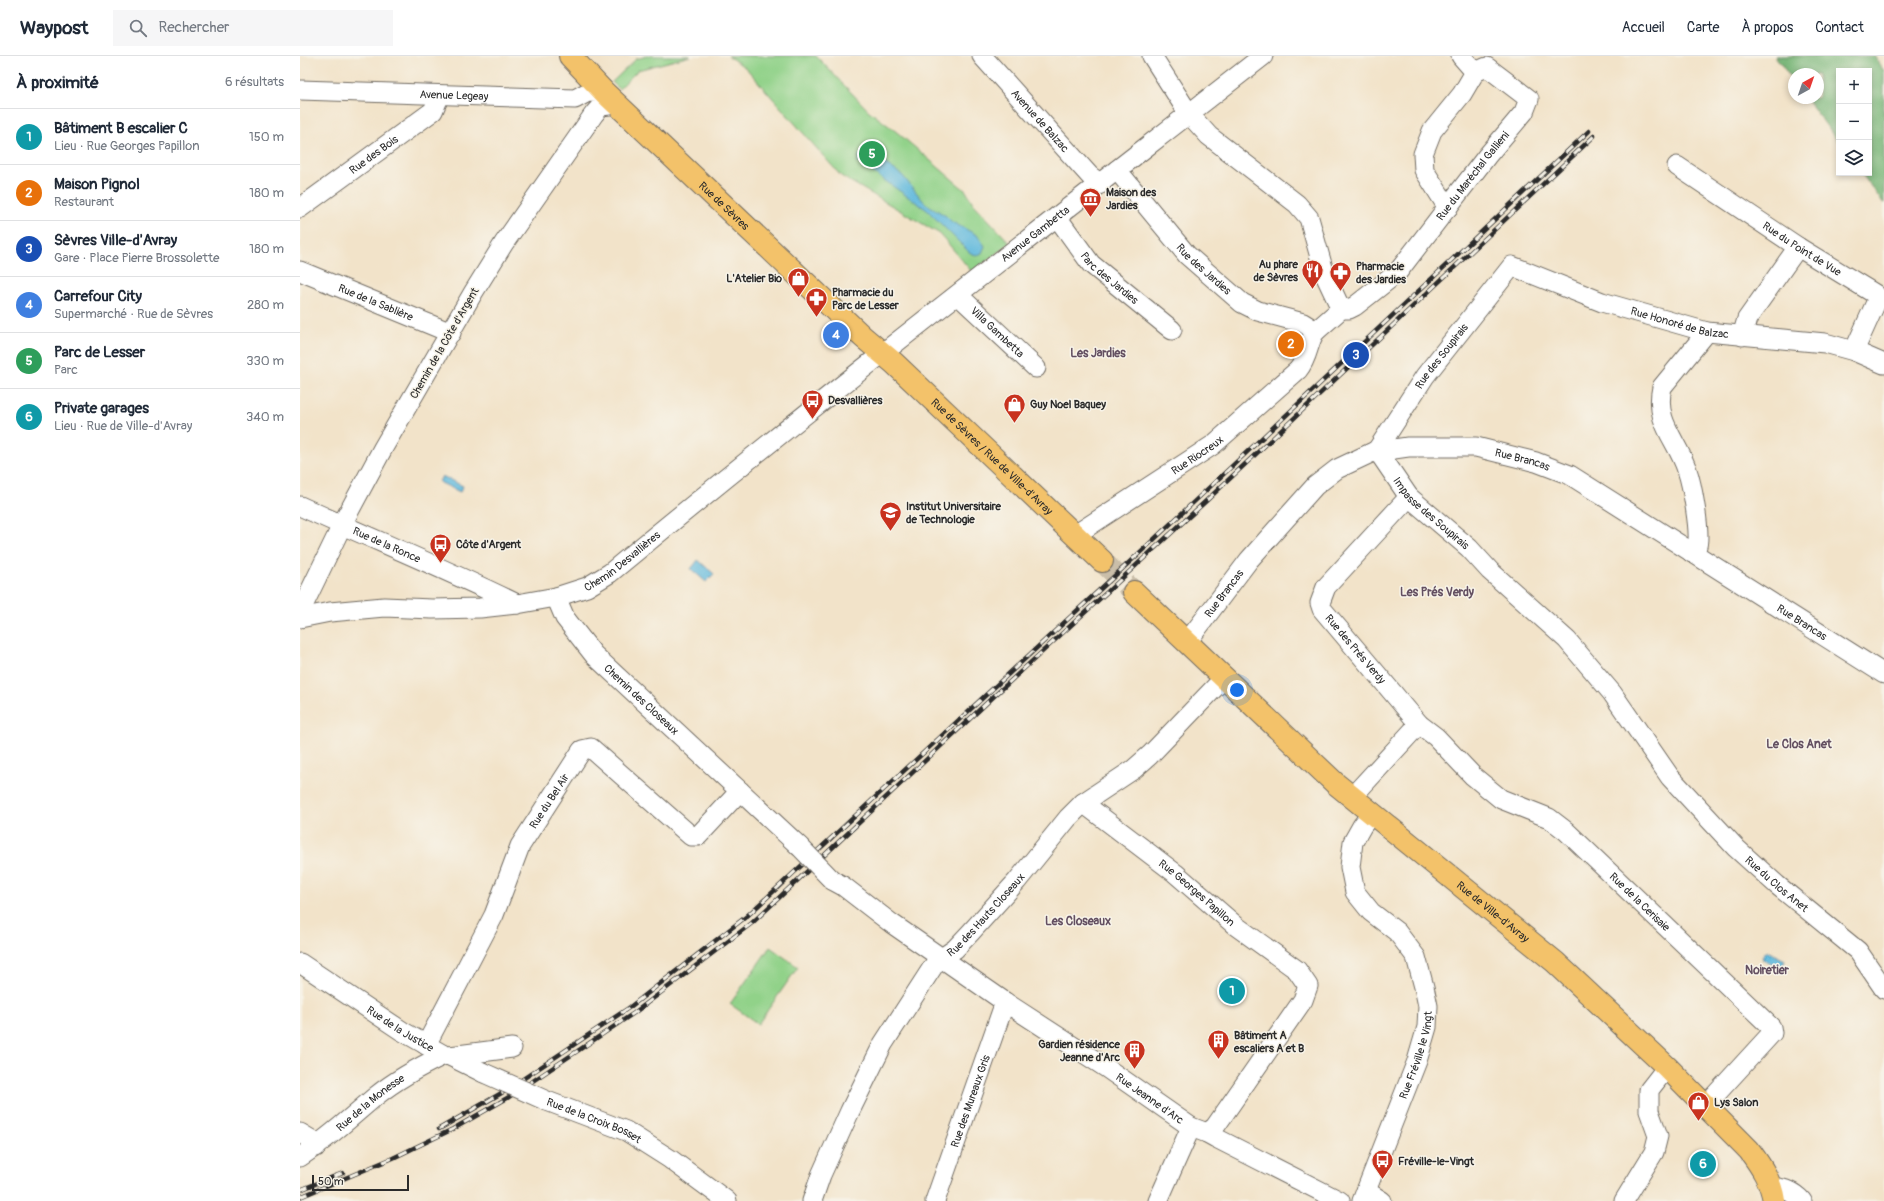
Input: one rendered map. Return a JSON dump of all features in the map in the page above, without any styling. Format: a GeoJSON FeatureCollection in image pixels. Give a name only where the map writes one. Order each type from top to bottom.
{"type":"FeatureCollection","features":[{"type":"Feature","properties":{"kind":"main road","name":"Rue de Sèvres"},"geometry":{"type":"LineString","coordinates":[[570,56],[606,93],[863,337],[882,352]]}},
{"type":"Feature","properties":{"kind":"main road","name":"Rue de Sèvres / Rue de Ville-d'Avray"},"geometry":{"type":"LineString","coordinates":[[882,352],[1102,561]]}},
{"type":"Feature","properties":{"kind":"main road","name":"Rue de Ville-d'Avray"},"geometry":{"type":"LineString","coordinates":[[1134,592],[1352,797],[1556,962],[1667,1067],[1749,1150],[1760,1165],[1773,1194]]}},
{"type":"Feature","properties":{"kind":"street","name":"Avenue de Balzac"},"geometry":{"type":"LineString","coordinates":[[982,56],[1090,176],[1101,184]]}},
{"type":"Feature","properties":{"kind":"street"},"geometry":{"type":"LineString","coordinates":[[1152,56],[1189,114],[1209,136],[1297,204],[1309,218],[1325,275],[1341,309],[1316,331]]}},
{"type":"Feature","properties":{"kind":"street","name":"Avenue Gambetta"},"geometry":{"type":"LineString","coordinates":[[882,352],[958,295],[1056,217],[1101,184],[1263,56]]}},
{"type":"Feature","properties":{"kind":"street"},"geometry":{"type":"LineString","coordinates":[[1448,208],[1424,170],[1423,154],[1432,131],[1462,94],[1475,72],[1461,56]]}},
{"type":"Feature","properties":{"kind":"street","name":"Rue du Maréchal Gallieni"},"geometry":{"type":"LineString","coordinates":[[1341,309],[1349,310],[1397,273],[1487,156],[1524,112],[1529,99],[1488,67],[1475,72]]}},
{"type":"Feature","properties":{"kind":"street","name":"Avenue Legeay"},"geometry":{"type":"LineString","coordinates":[[300,90],[575,99],[588,92],[606,93]]}},
{"type":"Feature","properties":{"kind":"street","name":"Chemin de la Côte d'Argent"},"geometry":{"type":"LineString","coordinates":[[300,612],[342,525],[383,448],[504,242],[594,114],[601,106],[609,105],[606,93]]}},
{"type":"Feature","properties":{"kind":"street","name":"Rue des Bois"},"geometry":{"type":"LineString","coordinates":[[300,208],[433,111],[440,95]]}},
{"type":"Feature","properties":{"kind":"street","name":"Rue du Point de Vue"},"geometry":{"type":"LineString","coordinates":[[1677,166],[1798,247],[1875,294],[1878,298],[1854,351]]}},
{"type":"Feature","properties":{"kind":"street","name":"Rue des Jardies"},"geometry":{"type":"LineString","coordinates":[[1117,170],[1187,254],[1242,303],[1258,311],[1303,323],[1316,331]]}},
{"type":"Feature","properties":{"kind":"street","name":"Parc des Jardies"},"geometry":{"type":"LineString","coordinates":[[1056,217],[1091,264],[1172,330]]}},
{"type":"Feature","properties":{"kind":"street"},"geometry":{"type":"LineString","coordinates":[[1742,336],[1747,319],[1798,247]]}},
{"type":"Feature","properties":{"kind":"street","name":"Rue Honoré de Balzac"},"geometry":{"type":"LineString","coordinates":[[1512,266],[1602,302],[1707,332],[1825,342],[1854,351],[1884,364]]}},
{"type":"Feature","properties":{"kind":"street","name":"Rue des Soupirais"},"geometry":{"type":"LineString","coordinates":[[1377,450],[1426,376],[1512,266]]}},
{"type":"Feature","properties":{"kind":"street","name":"Rue de la Sablière"},"geometry":{"type":"LineString","coordinates":[[300,271],[451,333]]}},
{"type":"Feature","properties":{"kind":"street","name":"Villa Gambetta"},"geometry":{"type":"LineString","coordinates":[[958,295],[1036,368]]}},
{"type":"Feature","properties":{"kind":"street","name":"Rue Riocreux"},"geometry":{"type":"LineString","coordinates":[[1075,535],[1213,445],[1298,370],[1306,358],[1312,335],[1316,331]]}},
{"type":"Feature","properties":{"kind":"street"},"geometry":{"type":"LineString","coordinates":[[1692,553],[1697,546],[1698,527],[1687,470],[1667,430],[1660,410],[1660,397],[1662,387],[1707,332]]}},
{"type":"Feature","properties":{"kind":"street","name":"Chemin Desvallières"},"geometry":{"type":"LineString","coordinates":[[300,618],[330,612],[384,607],[432,609],[480,608],[518,604],[556,597],[587,587],[610,573],[882,352]]}},
{"type":"Feature","properties":{"kind":"street","name":"Rue Brancas"},"geometry":{"type":"LineString","coordinates":[[1187,642],[1249,560],[1315,486],[1337,470],[1377,450],[1408,447],[1476,447],[1536,462],[1570,476],[1884,674]]}},
{"type":"Feature","properties":{"kind":"street","name":"Impasse des Soupirais"},"geometry":{"type":"LineString","coordinates":[[1377,450],[1409,497],[1469,548],[1490,571],[1567,640],[1612,693],[1670,776]]}},
{"type":"Feature","properties":{"kind":"street","name":"Rue des Prés Verdy"},"geometry":{"type":"LineString","coordinates":[[1409,497],[1326,587],[1320,603],[1322,609],[1419,724]]}},
{"type":"Feature","properties":{"kind":"street","name":"Rue de la Ronce"},"geometry":{"type":"LineString","coordinates":[[300,506],[417,557],[518,604]]}},
{"type":"Feature","properties":{"kind":"street","name":"Chemin des Closeaux"},"geometry":{"type":"LineString","coordinates":[[556,597],[565,618],[594,655],[800,847]]}},
{"type":"Feature","properties":{"kind":"street","name":"Rue des Hauts Closeaux"},"geometry":{"type":"LineString","coordinates":[[812,1201],[821,1175],[846,1118],[883,1044],[936,962],[955,949],[971,932],[1017,881],[1068,818],[1083,803],[1134,769],[1150,755],[1225,677]]}},
{"type":"Feature","properties":{"kind":"street"},"geometry":{"type":"LineString","coordinates":[[1352,797],[1419,724]]}},
{"type":"Feature","properties":{"kind":"street","name":"Rue de la Cerisaie"},"geometry":{"type":"LineString","coordinates":[[1419,724],[1436,737],[1473,776],[1501,799],[1549,818],[1566,831],[1771,1026],[1772,1033],[1706,1106]]}},
{"type":"Feature","properties":{"kind":"street","name":"Rue du Bel Air"},"geometry":{"type":"LineString","coordinates":[[426,1045],[494,915],[520,846],[582,750],[591,748],[691,836],[698,836],[740,792]]}},
{"type":"Feature","properties":{"kind":"street","name":"Rue du Clos Anet"},"geometry":{"type":"LineString","coordinates":[[1670,776],[1736,848],[1777,886],[1858,951],[1884,989]]}},
{"type":"Feature","properties":{"kind":"street","name":"Rue Georges Papillon"},"geometry":{"type":"LineString","coordinates":[[1083,803],[1175,873],[1236,926],[1297,970],[1308,986],[1303,1000],[1215,1127],[1199,1130]]}},
{"type":"Feature","properties":{"kind":"street","name":"Rue Fréville le Vingt"},"geometry":{"type":"LineString","coordinates":[[1364,1196],[1380,1150],[1417,1061],[1427,1027],[1428,1006],[1416,957],[1397,932],[1371,912],[1355,892],[1350,867],[1353,842],[1362,826],[1372,813]]}},
{"type":"Feature","properties":{"kind":"street","name":"Rue Jeanne d'Arc"},"geometry":{"type":"LineString","coordinates":[[800,847],[832,880],[843,886],[891,922],[1005,1002],[1199,1130],[1340,1201]]}},
{"type":"Feature","properties":{"kind":"street","name":"Rue de la Justice"},"geometry":{"type":"LineString","coordinates":[[300,963],[402,1031],[447,1055]]}},
{"type":"Feature","properties":{"kind":"street","name":"Rue des Mureaux Gris"},"geometry":{"type":"LineString","coordinates":[[935,1201],[1005,1002]]}},
{"type":"Feature","properties":{"kind":"street"},"geometry":{"type":"LineString","coordinates":[[447,1055],[512,1048]]}},
{"type":"Feature","properties":{"kind":"street","name":"Rue de la Croix Bosset"},"geometry":{"type":"LineString","coordinates":[[447,1055],[547,1101],[626,1131],[670,1159],[727,1201]]}},
{"type":"Feature","properties":{"kind":"street","name":"Rue de la Monesse"},"geometry":{"type":"LineString","coordinates":[[300,1157],[316,1147],[388,1087],[400,1079],[447,1055]]}},
{"type":"Feature","properties":{"kind":"street"},"geometry":{"type":"LineString","coordinates":[[1624,1201],[1654,1152],[1658,1136],[1649,1111],[1649,1090],[1667,1067]]}},
{"type":"Feature","properties":{"kind":"street"},"geometry":{"type":"LineString","coordinates":[[1158,1201],[1199,1130]]}},
{"type":"Feature","properties":{"kind":"street"},"geometry":{"type":"LineString","coordinates":[[300,1133],[310,1139],[316,1147]]}},
{"type":"Feature","properties":{"kind":"street"},"geometry":{"type":"LineString","coordinates":[[1773,1194],[1787,1189],[1797,1195],[1802,1201]]}},
{"type":"Feature","properties":{"kind":"street"},"geometry":{"type":"LineString","coordinates":[[1364,1196],[1382,1201]]}},
{"type":"Feature","properties":{"kind":"green space"},"geometry":{"type":"Polygon","coordinates":[[[647,56],[690,56],[638,70],[619,89],[612,82],[636,59],[647,56]]]}},
{"type":"Feature","properties":{"kind":"green space"},"geometry":{"type":"Polygon","coordinates":[[[728,56],[816,56],[869,111],[898,133],[966,191],[973,203],[1010,243],[972,272],[940,234],[841,176],[746,68],[728,56]]]}},
{"type":"Feature","properties":{"kind":"green space"},"geometry":{"type":"Polygon","coordinates":[[[1775,56],[1874,56],[1884,71],[1884,204],[1863,176],[1872,176],[1872,68],[1836,68],[1836,139],[1810,104],[1824,104],[1824,68],[1788,68],[1788,74],[1775,56]]]}},
{"type":"Feature","properties":{"kind":"green space"},"geometry":{"type":"Polygon","coordinates":[[[770,947],[798,967],[758,1024],[730,1004],[770,947]]]}},
{"type":"Feature","properties":{"kind":"water"},"geometry":{"type":"Polygon","coordinates":[[[863,153],[874,156],[902,175],[925,203],[946,216],[952,222],[977,235],[985,246],[982,253],[976,256],[969,252],[927,210],[858,162],[859,156],[863,153]]]}},
{"type":"Feature","properties":{"kind":"water"},"geometry":{"type":"Polygon","coordinates":[[[442,476],[463,486],[460,492],[439,482],[442,476]]]}},
{"type":"Feature","properties":{"kind":"water"},"geometry":{"type":"Polygon","coordinates":[[[698,560],[714,574],[706,582],[691,569],[698,560]]]}},
{"type":"Feature","properties":{"kind":"water"},"geometry":{"type":"Polygon","coordinates":[[[1767,951],[1785,960],[1781,968],[1763,960],[1762,955],[1767,951]]]}},
{"type":"Feature","properties":{"kind":"tunnel"},"geometry":{"type":"LineString","coordinates":[[1102,561],[1134,592]]}},
{"type":"Feature","properties":{"kind":"railway"},"geometry":{"type":"LineString","coordinates":[[439,1129],[505,1091],[630,1007],[747,916],[1148,545],[1589,131]]}},
{"type":"Feature","properties":{"kind":"railway"},"geometry":{"type":"LineString","coordinates":[[300,1197],[393,1158],[453,1129],[509,1097],[634,1013],[752,923],[992,698],[1206,501],[1594,136]]}},
{"type":"Feature","properties":{"kind":"railway"},"geometry":{"type":"LineString","coordinates":[[300,1190],[343,1173]]}},
{"type":"Feature","properties":{"kind":"place","name":"Parc de Lesser"},"geometry":{"type":"Point","coordinates":[872,154]}},
{"type":"Feature","properties":{"kind":"place","name":"Maison des Jardies"},"geometry":{"type":"Point","coordinates":[1091,218]}},
{"type":"Feature","properties":{"kind":"place","name":"Au phare de Sèvres"},"geometry":{"type":"Point","coordinates":[1313,290]}},
{"type":"Feature","properties":{"kind":"place","name":"Pharmacie des Jardies"},"geometry":{"type":"Point","coordinates":[1340,292]}},
{"type":"Feature","properties":{"kind":"place","name":"L'Atelier Bio"},"geometry":{"type":"Point","coordinates":[798,298]}},
{"type":"Feature","properties":{"kind":"place","name":"Pharmacie du Parc de Lesser"},"geometry":{"type":"Point","coordinates":[817,318]}},
{"type":"Feature","properties":{"kind":"place","name":"Carrefour City"},"geometry":{"type":"Point","coordinates":[836,335]}},
{"type":"Feature","properties":{"kind":"place","name":"Maison Pignol"},"geometry":{"type":"Point","coordinates":[1291,344]}},
{"type":"Feature","properties":{"kind":"place","name":"Sèvres Ville-d'Avray"},"geometry":{"type":"Point","coordinates":[1356,355]}},
{"type":"Feature","properties":{"kind":"place","name":"Desvallières"},"geometry":{"type":"Point","coordinates":[813,420]}},
{"type":"Feature","properties":{"kind":"place","name":"Guy Noel Baquey"},"geometry":{"type":"Point","coordinates":[1014,424]}},
{"type":"Feature","properties":{"kind":"place","name":"Institut Universitaire de Technologie"},"geometry":{"type":"Point","coordinates":[890,532]}},
{"type":"Feature","properties":{"kind":"place","name":"Côte d'Argent"},"geometry":{"type":"Point","coordinates":[440,564]}},
{"type":"Feature","properties":{"kind":"place","name":"Bâtiment B escalier C"},"geometry":{"type":"Point","coordinates":[1232,991]}},
{"type":"Feature","properties":{"kind":"place","name":"Bâtiment A escaliers A et B"},"geometry":{"type":"Point","coordinates":[1218,1060]}},
{"type":"Feature","properties":{"kind":"place","name":"Gardien résidence Jeanne d'Arc"},"geometry":{"type":"Point","coordinates":[1135,1070]}},
{"type":"Feature","properties":{"kind":"place","name":"Lys Salon"},"geometry":{"type":"Point","coordinates":[1699,1122]}},
{"type":"Feature","properties":{"kind":"place","name":"Private garages"},"geometry":{"type":"Point","coordinates":[1703,1164]}},
{"type":"Feature","properties":{"kind":"place","name":"Fréville-le-Vingt"},"geometry":{"type":"Point","coordinates":[1383,1180]}},
{"type":"Feature","properties":{"kind":"district","name":"Les Jardies"},"geometry":{"type":"Point","coordinates":[1098,353]}},
{"type":"Feature","properties":{"kind":"district","name":"Les Prés Verdy"},"geometry":{"type":"Point","coordinates":[1437,592]}},
{"type":"Feature","properties":{"kind":"district","name":"Le Clos Anet"},"geometry":{"type":"Point","coordinates":[1799,744]}},
{"type":"Feature","properties":{"kind":"district","name":"Les Closeaux"},"geometry":{"type":"Point","coordinates":[1078,921]}},
{"type":"Feature","properties":{"kind":"district","name":"Noiretier"},"geometry":{"type":"Point","coordinates":[1767,970]}}]}
